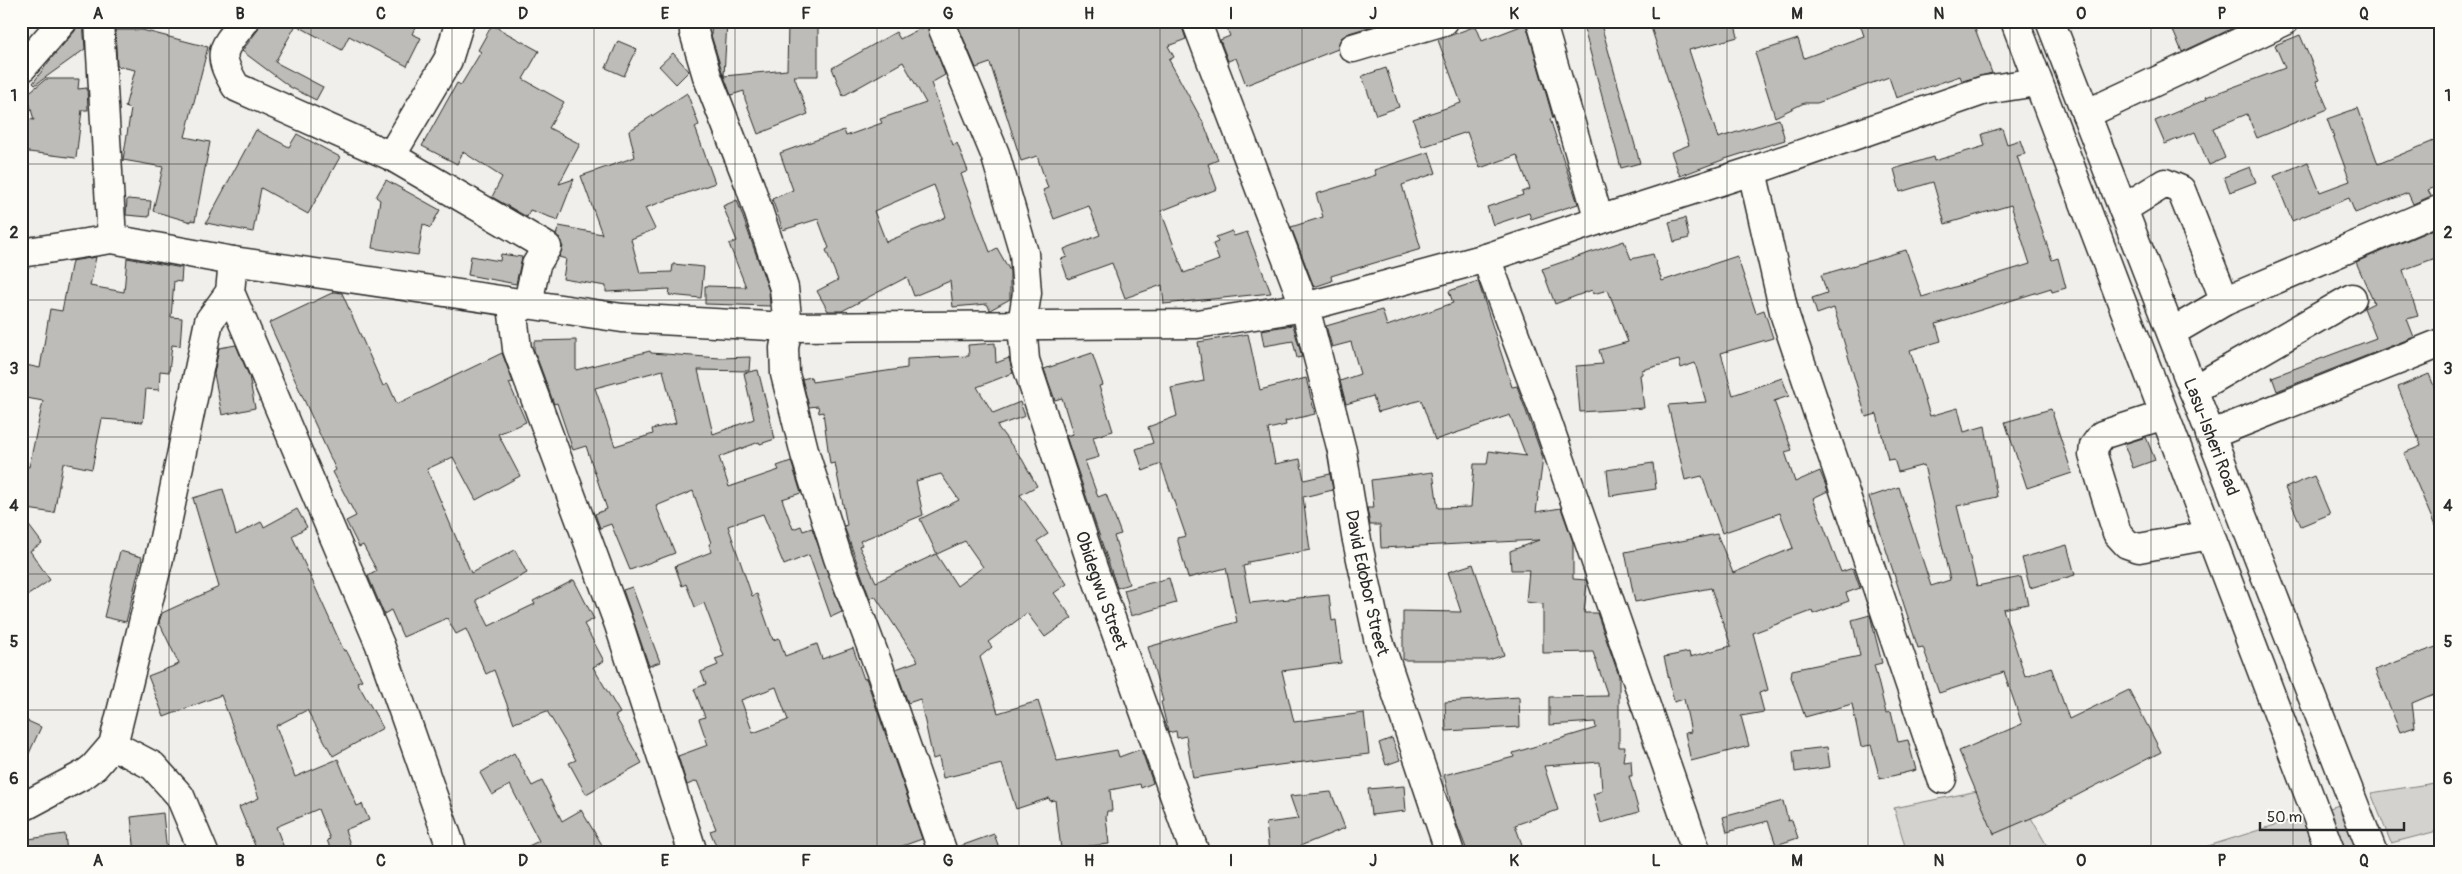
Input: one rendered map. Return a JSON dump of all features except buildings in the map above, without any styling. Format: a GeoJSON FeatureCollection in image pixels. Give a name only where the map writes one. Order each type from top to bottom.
{"type":"FeatureCollection","features":[{"type":"Feature","properties":{"kind":"street"},"geometry":{"type":"LineString","coordinates":[[21,69],[63,21]]}},
{"type":"Feature","properties":{"kind":"street"},"geometry":{"type":"LineString","coordinates":[[99,21],[112,239]]}},
{"type":"Feature","properties":{"kind":"street"},"geometry":{"type":"LineString","coordinates":[[245,21],[224,47],[224,66],[236,87],[391,156],[547,247],[536,265],[528,303],[513,314],[517,349],[619,625],[693,853]]}},
{"type":"Feature","properties":{"kind":"street"},"geometry":{"type":"LineString","coordinates":[[391,156],[448,60],[460,21]]}},
{"type":"Feature","properties":{"kind":"street"},"geometry":{"type":"LineString","coordinates":[[695,21],[694,32],[707,76],[750,186],[784,288],[788,327],[784,348],[785,374],[805,454],[838,558],[880,670],[943,853]]}},
{"type":"Feature","properties":{"kind":"street","name":"David Edobor Street"},"geometry":{"type":"LineString","coordinates":[[1196,21],[1305,307],[1342,451],[1356,536],[1378,638],[1450,853]]}},
{"type":"Feature","properties":{"kind":"street"},"geometry":{"type":"LineString","coordinates":[[1353,48],[1444,21]]}},
{"type":"Feature","properties":{"kind":"street"},"geometry":{"type":"LineString","coordinates":[[1541,21],[1598,220]]}},
{"type":"Feature","properties":{"kind":"street","name":"Lasu-Isheri Road"},"geometry":{"type":"LineString","coordinates":[[2015,21],[2331,853]]}},
{"type":"Feature","properties":{"kind":"street","name":"Lasu-Isheri Road"},"geometry":{"type":"LineString","coordinates":[[2050,21],[2373,853]]}},
{"type":"Feature","properties":{"kind":"street"},"geometry":{"type":"LineString","coordinates":[[2086,114],[2285,21]]}},
{"type":"Feature","properties":{"kind":"street","name":"Obidegwu Street"},"geometry":{"type":"LineString","coordinates":[[943,29],[995,154],[1024,253],[1027,293],[1022,324],[1025,360],[1094,571],[1195,853]]}},
{"type":"Feature","properties":{"kind":"street"},"geometry":{"type":"LineString","coordinates":[[21,253],[112,239],[234,261],[622,318],[788,327],[1197,324],[1305,307],[1486,258],[1752,171],[1985,90],[2037,82]]}},
{"type":"Feature","properties":{"kind":"street"},"geometry":{"type":"LineString","coordinates":[[1752,171],[1785,316],[1942,779]]}},
{"type":"Feature","properties":{"kind":"street"},"geometry":{"type":"LineString","coordinates":[[2123,209],[2165,182],[2180,190],[2226,301]]}},
{"type":"Feature","properties":{"kind":"street"},"geometry":{"type":"LineString","coordinates":[[2172,332],[2226,301],[2441,209]]}},
{"type":"Feature","properties":{"kind":"street"},"geometry":{"type":"LineString","coordinates":[[1486,258],[1545,415],[1697,853]]}},
{"type":"Feature","properties":{"kind":"street"},"geometry":{"type":"LineString","coordinates":[[23,804],[90,770],[113,745],[164,538],[210,321],[230,292],[234,261]]}},
{"type":"Feature","properties":{"kind":"street"},"geometry":{"type":"LineString","coordinates":[[230,292],[380,645],[453,853]]}},
{"type":"Feature","properties":{"kind":"street"},"geometry":{"type":"LineString","coordinates":[[2193,390],[2352,298]]}},
{"type":"Feature","properties":{"kind":"street"},"geometry":{"type":"LineString","coordinates":[[2210,434],[2441,343]]}},
{"type":"Feature","properties":{"kind":"street"},"geometry":{"type":"LineString","coordinates":[[2164,415],[2102,435],[2094,446],[2093,455],[2117,533],[2127,544],[2139,548],[2210,535]]}},
{"type":"Feature","properties":{"kind":"street"},"geometry":{"type":"LineString","coordinates":[[113,745],[153,766],[180,796],[204,853]]}},
{"type":"Feature","properties":{"kind":"shaded area"},"geometry":{"type":"Polygon","coordinates":[[[2441,782],[2441,830],[2391,843],[2371,793],[2441,782]]]}},
{"type":"Feature","properties":{"kind":"shaded area"},"geometry":{"type":"Polygon","coordinates":[[[2012,784],[2051,853],[1907,853],[1894,808],[2012,784]]]}},
{"type":"Feature","properties":{"kind":"shaded area"},"geometry":{"type":"Polygon","coordinates":[[[2355,800],[2373,853],[2186,853],[2355,800]]]}}]}
